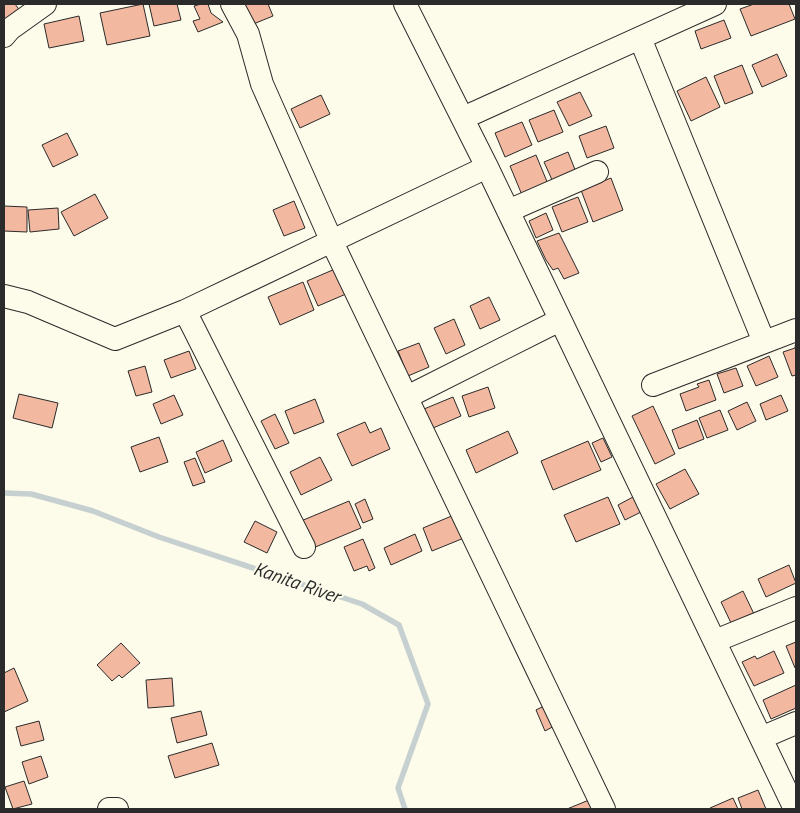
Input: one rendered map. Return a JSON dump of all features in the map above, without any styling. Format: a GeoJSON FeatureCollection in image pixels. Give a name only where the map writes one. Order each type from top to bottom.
{"type":"FeatureCollection","features":[{"type":"Feature","properties":{"kind":"street"},"geometry":{"type":"LineString","coordinates":[[4,36],[10,28],[45,4]]}},
{"type":"Feature","properties":{"kind":"street"},"geometry":{"type":"LineString","coordinates":[[232,4],[248,34],[262,84],[332,242],[604,809]]}},
{"type":"Feature","properties":{"kind":"street"},"geometry":{"type":"LineString","coordinates":[[405,4],[487,166],[795,809]]}},
{"type":"Feature","properties":{"kind":"street"},"geometry":{"type":"LineString","coordinates":[[463,118],[715,4]]}},
{"type":"Feature","properties":{"kind":"street"},"geometry":{"type":"LineString","coordinates":[[640,38],[764,342]]}},
{"type":"Feature","properties":{"kind":"street"},"geometry":{"type":"LineString","coordinates":[[4,296],[28,302],[115,339],[184,311],[332,242],[487,166]]}},
{"type":"Feature","properties":{"kind":"street"},"geometry":{"type":"LineString","coordinates":[[508,211],[597,172]]}},
{"type":"Feature","properties":{"kind":"street"},"geometry":{"type":"LineString","coordinates":[[184,311],[304,546]]}},
{"type":"Feature","properties":{"kind":"street"},"geometry":{"type":"LineString","coordinates":[[407,397],[560,320]]}},
{"type":"Feature","properties":{"kind":"street"},"geometry":{"type":"LineString","coordinates":[[653,385],[796,330]]}},
{"type":"Feature","properties":{"kind":"street"},"geometry":{"type":"LineString","coordinates":[[715,641],[796,608]]}},
{"type":"Feature","properties":{"kind":"street"},"geometry":{"type":"LineString","coordinates":[[761,738],[796,723]]}},
{"type":"Feature","properties":{"kind":"street"},"geometry":{"type":"LineString","coordinates":[[109,809],[117,809]]}},
{"type":"Feature","properties":{"kind":"building"},"geometry":{"type":"Polygon","coordinates":[[[4,4],[15,4],[21,12],[4,24],[4,4]]]}},
{"type":"Feature","properties":{"kind":"building"},"geometry":{"type":"Polygon","coordinates":[[[143,4],[150,36],[107,45],[100,13],[143,4]]]}},
{"type":"Feature","properties":{"kind":"building"},"geometry":{"type":"Polygon","coordinates":[[[149,4],[177,4],[181,20],[154,26],[149,4]]]}},
{"type":"Feature","properties":{"kind":"building"},"geometry":{"type":"Polygon","coordinates":[[[208,4],[211,13],[223,22],[198,32],[193,21],[200,19],[194,6],[208,4]]]}},
{"type":"Feature","properties":{"kind":"building"},"geometry":{"type":"Polygon","coordinates":[[[243,4],[268,4],[273,16],[251,25],[243,4]]]}},
{"type":"Feature","properties":{"kind":"building"},"geometry":{"type":"Polygon","coordinates":[[[754,4],[789,4],[795,19],[751,36],[740,9],[754,4]]]}},
{"type":"Feature","properties":{"kind":"building"},"geometry":{"type":"Polygon","coordinates":[[[79,16],[84,41],[49,48],[44,24],[79,16]]]}},
{"type":"Feature","properties":{"kind":"building"},"geometry":{"type":"Polygon","coordinates":[[[724,20],[731,38],[701,49],[695,31],[724,20]]]}},
{"type":"Feature","properties":{"kind":"building"},"geometry":{"type":"Polygon","coordinates":[[[777,54],[787,76],[762,87],[752,65],[777,54]]]}},
{"type":"Feature","properties":{"kind":"building"},"geometry":{"type":"Polygon","coordinates":[[[742,65],[753,93],[725,104],[714,76],[742,65]]]}},
{"type":"Feature","properties":{"kind":"building"},"geometry":{"type":"Polygon","coordinates":[[[706,77],[720,107],[691,121],[677,91],[706,77]]]}},
{"type":"Feature","properties":{"kind":"building"},"geometry":{"type":"Polygon","coordinates":[[[580,92],[592,116],[569,126],[557,102],[580,92]]]}},
{"type":"Feature","properties":{"kind":"building"},"geometry":{"type":"Polygon","coordinates":[[[321,95],[330,114],[300,128],[291,109],[321,95]]]}},
{"type":"Feature","properties":{"kind":"building"},"geometry":{"type":"Polygon","coordinates":[[[554,110],[563,132],[538,142],[529,120],[554,110]]]}},
{"type":"Feature","properties":{"kind":"building"},"geometry":{"type":"Polygon","coordinates":[[[522,122],[532,145],[505,157],[495,133],[522,122]]]}},
{"type":"Feature","properties":{"kind":"building"},"geometry":{"type":"Polygon","coordinates":[[[606,126],[614,148],[587,158],[579,136],[606,126]]]}},
{"type":"Feature","properties":{"kind":"building"},"geometry":{"type":"Polygon","coordinates":[[[67,133],[78,155],[53,167],[42,145],[67,133]]]}},
{"type":"Feature","properties":{"kind":"building"},"geometry":{"type":"Polygon","coordinates":[[[568,152],[576,172],[553,182],[544,162],[568,152]]]}},
{"type":"Feature","properties":{"kind":"building"},"geometry":{"type":"Polygon","coordinates":[[[536,155],[548,184],[522,195],[510,166],[536,155]]]}},
{"type":"Feature","properties":{"kind":"building"},"geometry":{"type":"Polygon","coordinates":[[[611,178],[623,210],[593,222],[581,190],[611,178]]]}},
{"type":"Feature","properties":{"kind":"building"},"geometry":{"type":"Polygon","coordinates":[[[95,194],[108,218],[74,236],[61,212],[95,194]]]}},
{"type":"Feature","properties":{"kind":"building"},"geometry":{"type":"Polygon","coordinates":[[[578,197],[588,222],[562,232],[552,207],[578,197]]]}},
{"type":"Feature","properties":{"kind":"building"},"geometry":{"type":"Polygon","coordinates":[[[294,201],[305,228],[284,236],[273,210],[294,201]]]}},
{"type":"Feature","properties":{"kind":"building"},"geometry":{"type":"Polygon","coordinates":[[[4,206],[27,207],[27,232],[4,231],[4,206]]]}},
{"type":"Feature","properties":{"kind":"building"},"geometry":{"type":"Polygon","coordinates":[[[58,208],[59,229],[30,232],[28,210],[58,208]]]}},
{"type":"Feature","properties":{"kind":"building"},"geometry":{"type":"Polygon","coordinates":[[[546,213],[553,230],[536,238],[529,221],[546,213]]]}},
{"type":"Feature","properties":{"kind":"building"},"geometry":{"type":"Polygon","coordinates":[[[559,233],[579,273],[564,279],[558,268],[553,270],[537,241],[559,233]]]}},
{"type":"Feature","properties":{"kind":"building"},"geometry":{"type":"Polygon","coordinates":[[[335,269],[346,294],[318,306],[307,281],[335,269]]]}},
{"type":"Feature","properties":{"kind":"building"},"geometry":{"type":"Polygon","coordinates":[[[303,282],[314,310],[280,325],[268,297],[303,282]]]}},
{"type":"Feature","properties":{"kind":"building"},"geometry":{"type":"Polygon","coordinates":[[[489,297],[500,320],[480,329],[470,306],[489,297]]]}},
{"type":"Feature","properties":{"kind":"building"},"geometry":{"type":"Polygon","coordinates":[[[454,319],[465,345],[446,354],[434,328],[454,319]]]}},
{"type":"Feature","properties":{"kind":"building"},"geometry":{"type":"Polygon","coordinates":[[[796,340],[796,375],[792,376],[783,352],[795,348],[796,340]]]}},
{"type":"Feature","properties":{"kind":"building"},"geometry":{"type":"Polygon","coordinates":[[[419,343],[429,367],[408,376],[398,351],[419,343]]]}},
{"type":"Feature","properties":{"kind":"building"},"geometry":{"type":"Polygon","coordinates":[[[189,351],[196,369],[171,378],[164,360],[189,351]]]}},
{"type":"Feature","properties":{"kind":"building"},"geometry":{"type":"Polygon","coordinates":[[[769,356],[778,377],[756,386],[747,366],[769,356]]]}},
{"type":"Feature","properties":{"kind":"building"},"geometry":{"type":"Polygon","coordinates":[[[145,366],[152,392],[136,396],[128,371],[145,366]]]}},
{"type":"Feature","properties":{"kind":"building"},"geometry":{"type":"Polygon","coordinates":[[[736,368],[743,386],[724,393],[717,374],[736,368]]]}},
{"type":"Feature","properties":{"kind":"building"},"geometry":{"type":"Polygon","coordinates":[[[709,380],[716,400],[686,411],[680,394],[699,387],[697,384],[709,380]]]}},
{"type":"Feature","properties":{"kind":"building"},"geometry":{"type":"Polygon","coordinates":[[[488,387],[495,408],[469,417],[462,396],[488,387]]]}},
{"type":"Feature","properties":{"kind":"building"},"geometry":{"type":"Polygon","coordinates":[[[19,394],[58,403],[52,428],[13,418],[19,394]]]}},
{"type":"Feature","properties":{"kind":"building"},"geometry":{"type":"Polygon","coordinates":[[[174,395],[183,415],[161,424],[153,404],[174,395]]]}},
{"type":"Feature","properties":{"kind":"building"},"geometry":{"type":"Polygon","coordinates":[[[781,395],[788,411],[766,420],[760,404],[781,395]]]}},
{"type":"Feature","properties":{"kind":"building"},"geometry":{"type":"Polygon","coordinates":[[[453,397],[461,416],[433,428],[424,409],[453,397]]]}},
{"type":"Feature","properties":{"kind":"building"},"geometry":{"type":"Polygon","coordinates":[[[315,399],[324,422],[294,434],[285,411],[315,399]]]}},
{"type":"Feature","properties":{"kind":"building"},"geometry":{"type":"Polygon","coordinates":[[[747,402],[756,421],[737,430],[728,411],[747,402]]]}},
{"type":"Feature","properties":{"kind":"building"},"geometry":{"type":"Polygon","coordinates":[[[653,406],[675,454],[655,464],[632,416],[653,406]]]}},
{"type":"Feature","properties":{"kind":"building"},"geometry":{"type":"Polygon","coordinates":[[[720,410],[728,430],[707,438],[699,418],[720,410]]]}},
{"type":"Feature","properties":{"kind":"building"},"geometry":{"type":"Polygon","coordinates":[[[275,414],[289,443],[275,449],[261,421],[275,414]]]}},
{"type":"Feature","properties":{"kind":"building"},"geometry":{"type":"Polygon","coordinates":[[[697,420],[704,439],[679,449],[672,430],[697,420]]]}},
{"type":"Feature","properties":{"kind":"building"},"geometry":{"type":"Polygon","coordinates":[[[365,422],[370,433],[381,428],[390,449],[352,466],[337,434],[365,422]]]}},
{"type":"Feature","properties":{"kind":"building"},"geometry":{"type":"Polygon","coordinates":[[[508,431],[518,453],[476,473],[466,450],[508,431]]]}},
{"type":"Feature","properties":{"kind":"building"},"geometry":{"type":"Polygon","coordinates":[[[159,437],[168,462],[140,472],[131,447],[159,437]]]}},
{"type":"Feature","properties":{"kind":"building"},"geometry":{"type":"Polygon","coordinates":[[[603,438],[612,457],[601,462],[592,443],[603,438]]]}},
{"type":"Feature","properties":{"kind":"building"},"geometry":{"type":"Polygon","coordinates":[[[223,440],[232,461],[205,473],[196,452],[223,440]]]}},
{"type":"Feature","properties":{"kind":"building"},"geometry":{"type":"Polygon","coordinates":[[[588,441],[601,470],[553,490],[541,461],[588,441]]]}},
{"type":"Feature","properties":{"kind":"building"},"geometry":{"type":"Polygon","coordinates":[[[320,457],[332,480],[301,495],[290,472],[320,457]]]}},
{"type":"Feature","properties":{"kind":"building"},"geometry":{"type":"Polygon","coordinates":[[[195,458],[205,482],[193,486],[184,462],[195,458]]]}},
{"type":"Feature","properties":{"kind":"building"},"geometry":{"type":"Polygon","coordinates":[[[685,469],[699,494],[670,509],[656,484],[685,469]]]}},
{"type":"Feature","properties":{"kind":"building"},"geometry":{"type":"Polygon","coordinates":[[[608,497],[620,524],[576,542],[564,515],[608,497]]]}},
{"type":"Feature","properties":{"kind":"building"},"geometry":{"type":"Polygon","coordinates":[[[633,497],[641,512],[625,520],[618,505],[633,497]]]}},
{"type":"Feature","properties":{"kind":"building"},"geometry":{"type":"Polygon","coordinates":[[[365,499],[373,519],[363,523],[355,504],[365,499]]]}},
{"type":"Feature","properties":{"kind":"building"},"geometry":{"type":"Polygon","coordinates":[[[349,501],[361,528],[313,548],[301,521],[349,501]]]}},
{"type":"Feature","properties":{"kind":"building"},"geometry":{"type":"Polygon","coordinates":[[[454,515],[464,538],[432,551],[423,528],[454,515]]]}},
{"type":"Feature","properties":{"kind":"building"},"geometry":{"type":"Polygon","coordinates":[[[255,521],[277,532],[267,553],[244,542],[255,521]]]}},
{"type":"Feature","properties":{"kind":"building"},"geometry":{"type":"Polygon","coordinates":[[[415,534],[422,551],[391,565],[384,548],[415,534]]]}},
{"type":"Feature","properties":{"kind":"building"},"geometry":{"type":"Polygon","coordinates":[[[363,539],[375,568],[369,571],[367,566],[354,571],[344,547],[363,539]]]}},
{"type":"Feature","properties":{"kind":"building"},"geometry":{"type":"Polygon","coordinates":[[[789,565],[796,583],[766,597],[758,579],[789,565]]]}},
{"type":"Feature","properties":{"kind":"building"},"geometry":{"type":"Polygon","coordinates":[[[743,591],[754,614],[732,625],[721,602],[743,591]]]}},
{"type":"Feature","properties":{"kind":"building"},"geometry":{"type":"Polygon","coordinates":[[[796,642],[796,668],[795,668],[786,646],[796,642]]]}},
{"type":"Feature","properties":{"kind":"building"},"geometry":{"type":"Polygon","coordinates":[[[121,643],[140,663],[122,678],[119,675],[112,681],[97,665],[121,643]]]}},
{"type":"Feature","properties":{"kind":"building"},"geometry":{"type":"Polygon","coordinates":[[[774,651],[784,673],[754,686],[742,662],[755,656],[757,659],[774,651]]]}},
{"type":"Feature","properties":{"kind":"building"},"geometry":{"type":"Polygon","coordinates":[[[14,668],[28,701],[4,712],[4,673],[14,668]]]}},
{"type":"Feature","properties":{"kind":"building"},"geometry":{"type":"Polygon","coordinates":[[[172,678],[174,706],[148,708],[146,680],[172,678]]]}},
{"type":"Feature","properties":{"kind":"building"},"geometry":{"type":"Polygon","coordinates":[[[796,685],[796,708],[771,719],[763,700],[796,685]]]}},
{"type":"Feature","properties":{"kind":"building"},"geometry":{"type":"Polygon","coordinates":[[[548,704],[558,724],[545,731],[536,710],[548,704]]]}},
{"type":"Feature","properties":{"kind":"building"},"geometry":{"type":"Polygon","coordinates":[[[201,711],[207,735],[177,743],[171,718],[201,711]]]}},
{"type":"Feature","properties":{"kind":"building"},"geometry":{"type":"Polygon","coordinates":[[[39,721],[44,740],[21,746],[16,727],[39,721]]]}},
{"type":"Feature","properties":{"kind":"building"},"geometry":{"type":"Polygon","coordinates":[[[212,743],[219,765],[175,778],[168,756],[212,743]]]}},
{"type":"Feature","properties":{"kind":"building"},"geometry":{"type":"Polygon","coordinates":[[[41,756],[48,777],[29,784],[22,762],[41,756]]]}},
{"type":"Feature","properties":{"kind":"building"},"geometry":{"type":"Polygon","coordinates":[[[24,781],[32,804],[13,809],[5,787],[24,781]]]}},
{"type":"Feature","properties":{"kind":"building"},"geometry":{"type":"Polygon","coordinates":[[[758,790],[766,809],[742,809],[738,798],[758,790]]]}},
{"type":"Feature","properties":{"kind":"building"},"geometry":{"type":"Polygon","coordinates":[[[733,798],[738,809],[710,809],[710,808],[733,798]]]}},
{"type":"Feature","properties":{"kind":"building"},"geometry":{"type":"Polygon","coordinates":[[[589,800],[592,809],[567,809],[589,800]]]}},
{"type":"Feature","properties":{"kind":"waterway","name":"Kanita River"},"geometry":{"type":"LineString","coordinates":[[4,493],[31,494],[93,511],[159,537],[362,604],[399,625],[428,704],[398,788],[405,809]]}}]}
